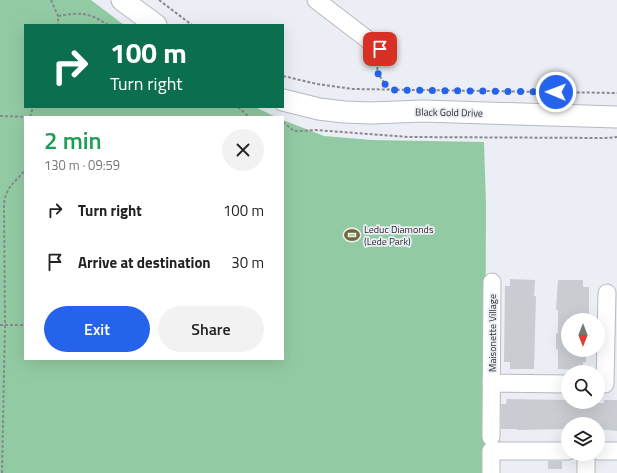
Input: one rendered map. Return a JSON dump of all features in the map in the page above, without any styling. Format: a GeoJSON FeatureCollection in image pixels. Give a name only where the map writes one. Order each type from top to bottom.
{"type":"FeatureCollection","features":[{"type":"Feature","properties":{"kind":"main road"},"geometry":{"type":"LineString","coordinates":[[122,0],[155,24]]}},
{"type":"Feature","properties":{"kind":"main road","name":"Black Gold Drive"},"geometry":{"type":"LineString","coordinates":[[284,100],[319,109],[350,112],[371,113],[423,111],[617,117]]}},
{"type":"Feature","properties":{"kind":"street"},"geometry":{"type":"LineString","coordinates":[[316,0],[380,49]]}},
{"type":"Feature","properties":{"kind":"street","name":"Maisonette Village"},"geometry":{"type":"LineString","coordinates":[[491,437],[492,282]]}},
{"type":"Feature","properties":{"kind":"street"},"geometry":{"type":"LineString","coordinates":[[607,293],[607,384]]}},
{"type":"Feature","properties":{"kind":"street","name":"Maisonette Village"},"geometry":{"type":"LineString","coordinates":[[491,384],[561,384]]}},
{"type":"Feature","properties":{"kind":"street"},"geometry":{"type":"LineString","coordinates":[[491,473],[491,451],[561,451]]}},
{"type":"Feature","properties":{"kind":"street"},"geometry":{"type":"LineString","coordinates":[[605,451],[617,451]]}},
{"type":"Feature","properties":{"kind":"street"},"geometry":{"type":"LineString","coordinates":[[586,461],[586,473]]}},
{"type":"Feature","properties":{"kind":"path"},"geometry":{"type":"LineString","coordinates":[[51,0],[58,16],[58,24]]}},
{"type":"Feature","properties":{"kind":"path"},"geometry":{"type":"LineString","coordinates":[[158,0],[191,24]]}},
{"type":"Feature","properties":{"kind":"path"},"geometry":{"type":"LineString","coordinates":[[58,16],[78,13],[88,14],[106,24]]}},
{"type":"Feature","properties":{"kind":"path"},"geometry":{"type":"LineString","coordinates":[[380,49],[377,72],[389,90]]}},
{"type":"Feature","properties":{"kind":"path"},"geometry":{"type":"LineString","coordinates":[[284,76],[317,84],[353,89],[617,93]]}},
{"type":"Feature","properties":{"kind":"path"},"geometry":{"type":"LineString","coordinates":[[239,108],[248,116]]}},
{"type":"Feature","properties":{"kind":"path"},"geometry":{"type":"LineString","coordinates":[[0,116],[24,117]]}},
{"type":"Feature","properties":{"kind":"path"},"geometry":{"type":"LineString","coordinates":[[284,123],[294,131],[316,130],[408,137],[617,137]]}},
{"type":"Feature","properties":{"kind":"path"},"geometry":{"type":"LineString","coordinates":[[2,473],[5,325],[4,204],[5,195],[9,187],[24,171]]}},
{"type":"Feature","properties":{"kind":"path"},"geometry":{"type":"LineString","coordinates":[[0,325],[24,325]]}},
{"type":"Feature","properties":{"kind":"green space"},"geometry":{"type":"Polygon","coordinates":[[[0,0],[91,0],[123,24],[24,24],[24,108],[257,108],[274,116],[24,116],[24,360],[284,360],[284,120],[324,136],[372,140],[484,142],[486,205],[485,473],[0,473],[0,0]]]}},
{"type":"Feature","properties":{"kind":"building"},"geometry":{"type":"Polygon","coordinates":[[[510,279],[535,280],[534,369],[510,369],[510,362],[504,362],[505,286],[510,286],[510,279]]]}},
{"type":"Feature","properties":{"kind":"building"},"geometry":{"type":"Polygon","coordinates":[[[558,280],[583,280],[583,287],[589,287],[589,313],[561,313],[561,357],[586,357],[586,362],[583,362],[583,365],[561,365],[561,369],[558,369],[556,333],[558,333],[558,310],[556,310],[558,280]]]}},
{"type":"Feature","properties":{"kind":"building"},"geometry":{"type":"Polygon","coordinates":[[[507,399],[561,400],[561,409],[605,409],[605,400],[617,400],[617,431],[605,430],[605,417],[561,417],[561,429],[501,429],[501,404],[506,404],[507,399]]]}},
{"type":"Feature","properties":{"kind":"building"},"geometry":{"type":"Polygon","coordinates":[[[548,461],[562,461],[562,469],[548,469],[548,461]]]}},
{"type":"Feature","properties":{"kind":"place","name":"Leduc Diamonds (Lede Park)"},"geometry":{"type":"Point","coordinates":[352,235]}},
{"type":"Feature","properties":{"kind":"route"},"geometry":{"type":"LineString","coordinates":[[380,49],[377,72],[389,90],[556,92]]}}]}
